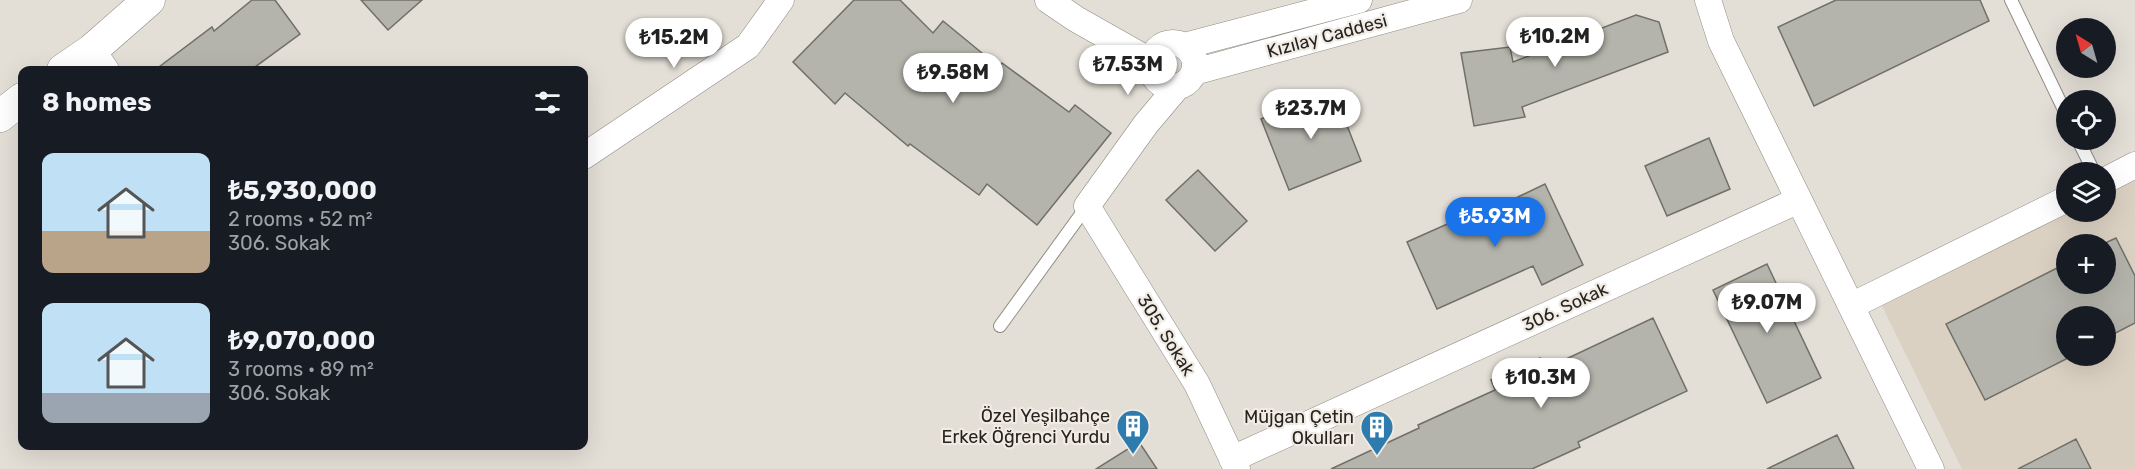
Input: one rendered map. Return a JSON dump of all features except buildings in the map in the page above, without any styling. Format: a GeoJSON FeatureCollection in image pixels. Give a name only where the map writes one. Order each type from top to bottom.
{"type":"FeatureCollection","features":[{"type":"Feature","properties":{"kind":"street"},"geometry":{"type":"LineString","coordinates":[[77,66],[99,60],[149,0]]}},
{"type":"Feature","properties":{"kind":"street"},"geometry":{"type":"LineString","coordinates":[[588,153],[748,46],[781,0]]}},
{"type":"Feature","properties":{"kind":"street"},"geometry":{"type":"LineString","coordinates":[[1048,0],[1076,19],[1163,57],[1194,57],[1186,79],[1146,124],[1087,206]]}},
{"type":"Feature","properties":{"kind":"street","name":"Kızılay Caddesi"},"geometry":{"type":"LineString","coordinates":[[1163,57],[1359,0]]}},
{"type":"Feature","properties":{"kind":"street","name":"Kızılay Caddesi"},"geometry":{"type":"LineString","coordinates":[[1186,79],[1459,0]]}},
{"type":"Feature","properties":{"kind":"street"},"geometry":{"type":"LineString","coordinates":[[1691,0],[1721,41]]}},
{"type":"Feature","properties":{"kind":"street"},"geometry":{"type":"LineString","coordinates":[[1708,0],[1721,41],[1931,469]]}},
{"type":"Feature","properties":{"kind":"street"},"geometry":{"type":"LineString","coordinates":[[1163,57],[1164,84],[1186,79]]}},
{"type":"Feature","properties":{"kind":"street"},"geometry":{"type":"LineString","coordinates":[[1146,124],[1163,57]]}},
{"type":"Feature","properties":{"kind":"street"},"geometry":{"type":"LineString","coordinates":[[0,116],[18,102]]}},
{"type":"Feature","properties":{"kind":"street"},"geometry":{"type":"LineString","coordinates":[[2116,175],[2135,165]]}},
{"type":"Feature","properties":{"kind":"street","name":"306. Sokak"},"geometry":{"type":"LineString","coordinates":[[1235,464],[1799,200]]}},
{"type":"Feature","properties":{"kind":"street"},"geometry":{"type":"LineString","coordinates":[[1851,306],[2056,204]]}},
{"type":"Feature","properties":{"kind":"street","name":"305. Sokak"},"geometry":{"type":"LineString","coordinates":[[1087,206],[1197,384],[1235,464]]}},
{"type":"Feature","properties":{"kind":"lane"},"geometry":{"type":"LineString","coordinates":[[2011,0],[2056,93]]}},
{"type":"Feature","properties":{"kind":"lane"},"geometry":{"type":"LineString","coordinates":[[1000,326],[1087,206]]}},
{"type":"Feature","properties":{"kind":"shaded area"},"geometry":{"type":"Polygon","coordinates":[[[2135,177],[2135,469],[1962,469],[1881,304],[2056,217],[2056,222],[2116,222],[2116,187],[2135,177]]]}},
{"type":"Feature","properties":{"kind":"place","name":"Özel Yeşilbahçe Erkek Öğrenci Yurdu"},"geometry":{"type":"Point","coordinates":[1133,455]}},
{"type":"Feature","properties":{"kind":"place","name":"Müjgan Çetin Okulları"},"geometry":{"type":"Point","coordinates":[1377,456]}}]}
